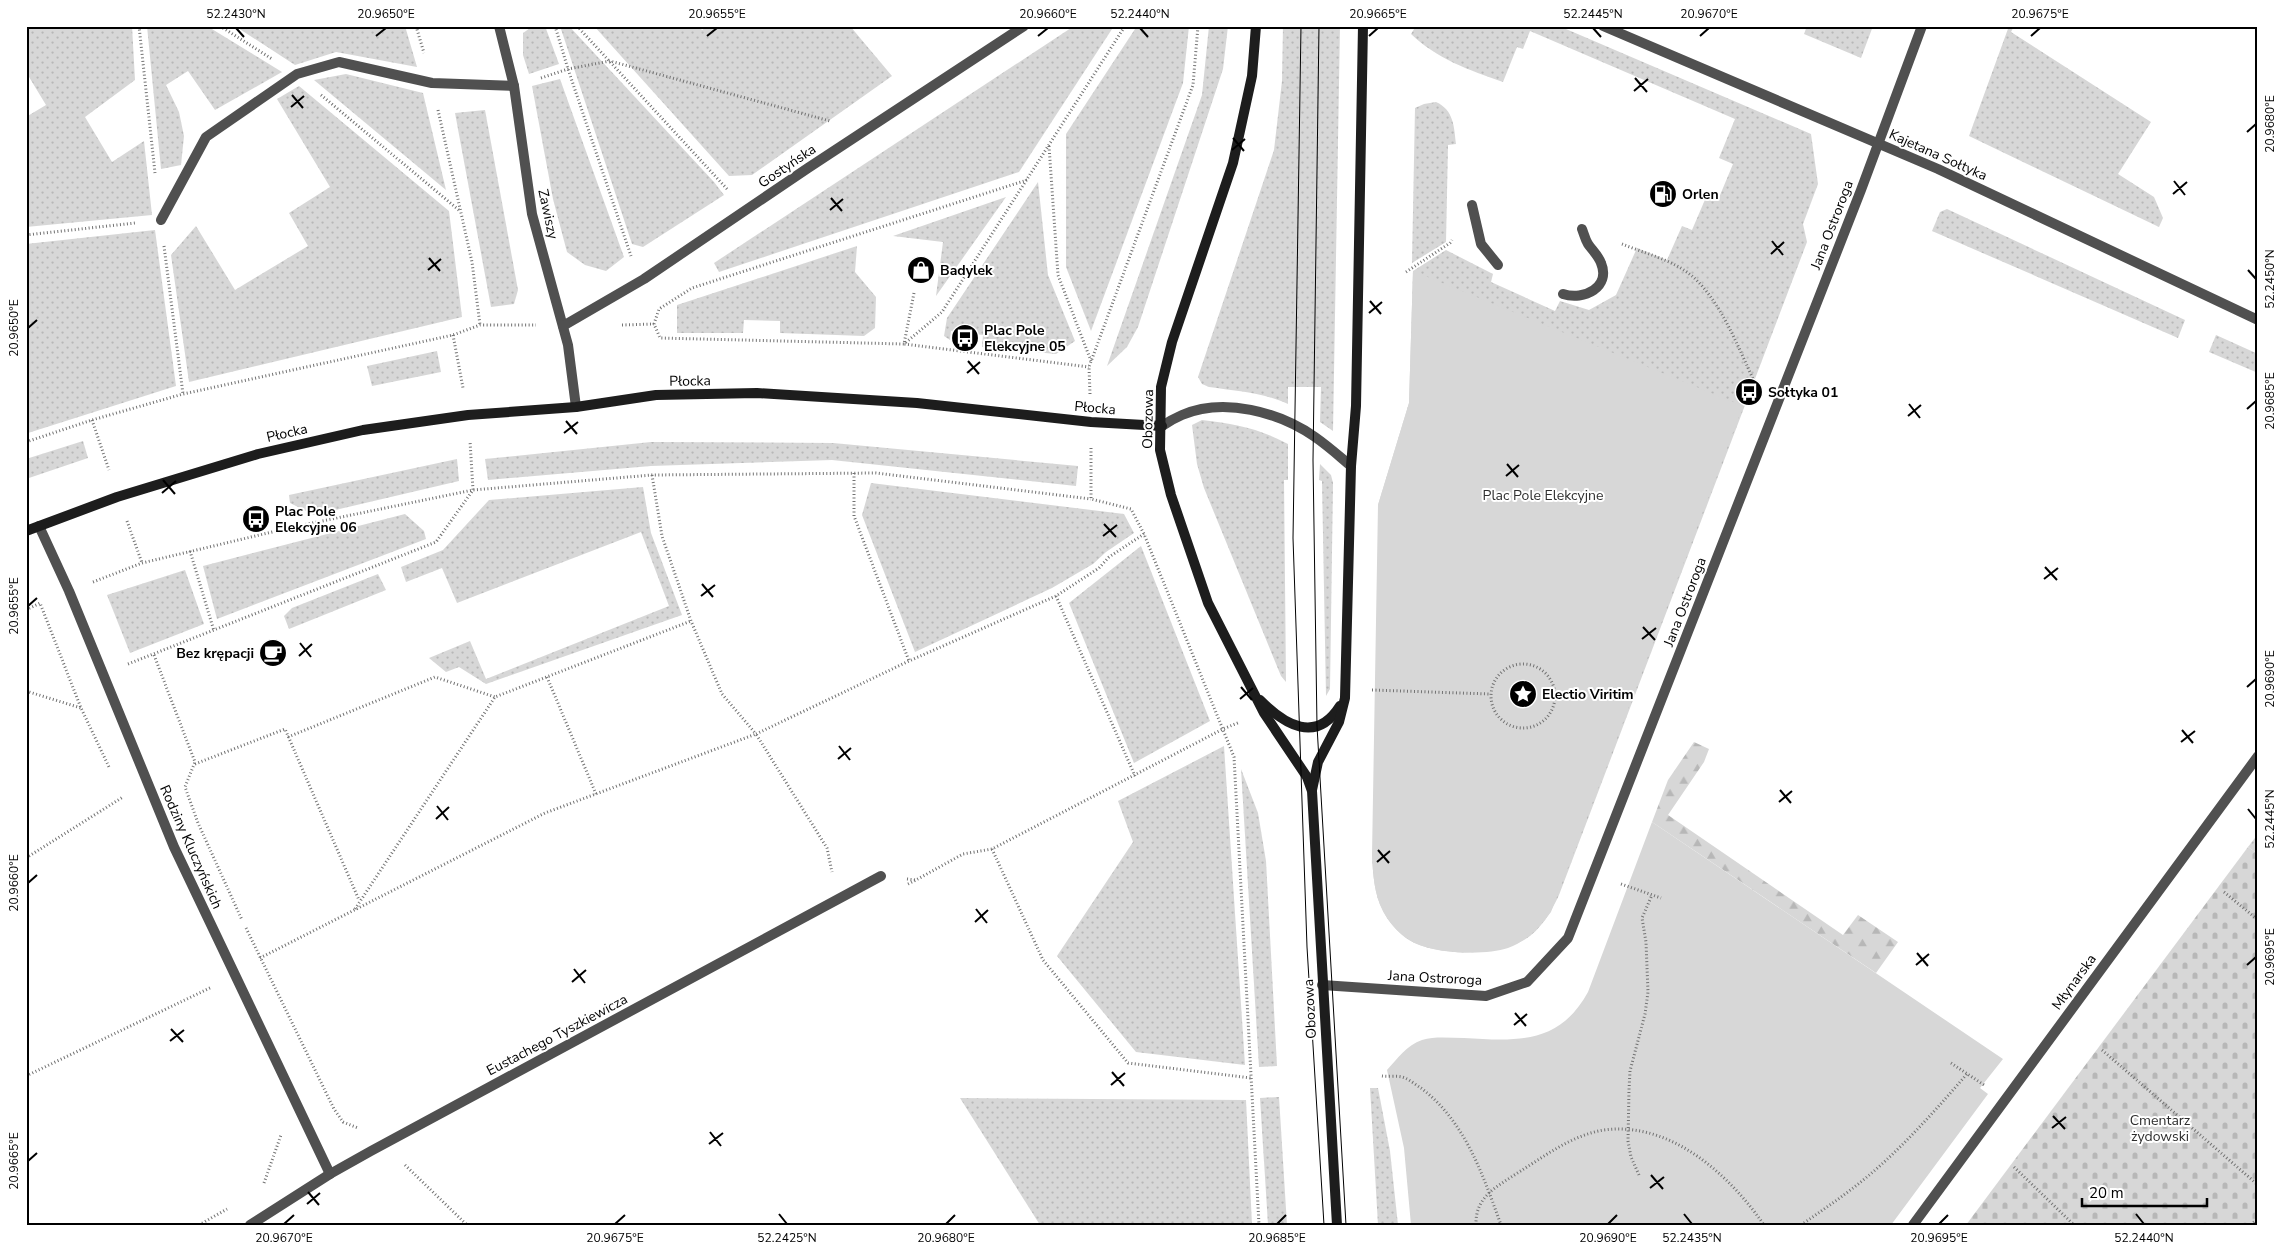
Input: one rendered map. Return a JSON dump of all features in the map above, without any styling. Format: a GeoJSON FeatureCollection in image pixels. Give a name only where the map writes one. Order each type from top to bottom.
{"type":"FeatureCollection","features":[{"type":"Feature","properties":{"kind":"street","name":"Zawiszy"},"geometry":{"type":"LineString","coordinates":[[499,26],[514,86],[532,214],[571,359],[576,407]]}},
{"type":"Feature","properties":{"kind":"street","name":"Gostyńska"},"geometry":{"type":"LineString","coordinates":[[563,326],[644,279],[808,168],[1024,26]]}},
{"type":"Feature","properties":{"kind":"street","name":"Obozowa"},"geometry":{"type":"LineString","coordinates":[[1256,26],[1252,76],[1244,118],[1221,201],[1172,342],[1161,387],[1162,426],[1160,450],[1164,474],[1189,552],[1208,603],[1264,713],[1307,778],[1312,791]]}},
{"type":"Feature","properties":{"kind":"street","name":"Obozowa"},"geometry":{"type":"LineString","coordinates":[[1337,1225],[1312,791],[1318,762],[1338,722],[1345,698],[1352,466],[1356,406],[1363,26]]}},
{"type":"Feature","properties":{"kind":"street","name":"Kajetana Sołtyka"},"geometry":{"type":"LineString","coordinates":[[1603,26],[1879,143],[2258,320]]}},
{"type":"Feature","properties":{"kind":"street","name":"Jana Ostroroga"},"geometry":{"type":"LineString","coordinates":[[1322,985],[1486,996],[1527,982],[1568,938],[1879,143],[1922,26]]}},
{"type":"Feature","properties":{"kind":"street"},"geometry":{"type":"LineString","coordinates":[[160,220],[206,137],[297,74],[339,62],[432,83],[514,86]]}},
{"type":"Feature","properties":{"kind":"street"},"geometry":{"type":"LineString","coordinates":[[1472,205],[1481,244],[1498,265]]}},
{"type":"Feature","properties":{"kind":"street"},"geometry":{"type":"LineString","coordinates":[[1563,294],[1573,297],[1583,296],[1592,292],[1599,285],[1602,275],[1602,264],[1587,243],[1582,229]]}},
{"type":"Feature","properties":{"kind":"street","name":"Płocka"},"geometry":{"type":"LineString","coordinates":[[26,531],[117,497],[258,454],[363,430],[468,415],[576,407],[656,395],[757,393],[917,403],[1091,422],[1162,426]]}},
{"type":"Feature","properties":{"kind":"street"},"geometry":{"type":"LineString","coordinates":[[1162,426],[1183,414],[1203,409],[1243,408],[1267,414],[1295,425],[1314,436],[1352,466]]}},
{"type":"Feature","properties":{"kind":"street","name":"Rodziny Kluczyńskich"},"geometry":{"type":"LineString","coordinates":[[39,526],[69,591],[174,847],[330,1174]]}},
{"type":"Feature","properties":{"kind":"street"},"geometry":{"type":"LineString","coordinates":[[1253,692],[1275,714],[1291,725],[1307,727],[1328,722],[1345,698]]}},
{"type":"Feature","properties":{"kind":"street","name":"Młynarska"},"geometry":{"type":"LineString","coordinates":[[1913,1225],[2258,756]]}},
{"type":"Feature","properties":{"kind":"street","name":"Eustachego Tyszkiewicza"},"geometry":{"type":"LineString","coordinates":[[250,1225],[370,1151],[881,876]]}},
{"type":"Feature","properties":{"kind":"path"},"geometry":{"type":"LineString","coordinates":[[220,26],[297,74],[461,212]]}},
{"type":"Feature","properties":{"kind":"path"},"geometry":{"type":"LineString","coordinates":[[416,26],[432,83],[472,262],[480,325]]}},
{"type":"Feature","properties":{"kind":"path"},"geometry":{"type":"LineString","coordinates":[[555,26],[632,260],[659,309]]}},
{"type":"Feature","properties":{"kind":"path"},"geometry":{"type":"LineString","coordinates":[[577,26],[734,196]]}},
{"type":"Feature","properties":{"kind":"path"},"geometry":{"type":"LineString","coordinates":[[904,344],[942,312],[1125,26]]}},
{"type":"Feature","properties":{"kind":"path"},"geometry":{"type":"LineString","coordinates":[[568,69],[610,61],[832,122]]}},
{"type":"Feature","properties":{"kind":"path"},"geometry":{"type":"LineString","coordinates":[[1049,146],[1058,275],[1092,362]]}},
{"type":"Feature","properties":{"kind":"path"},"geometry":{"type":"LineString","coordinates":[[1027,180],[692,288],[659,309],[654,324],[660,338],[904,344],[1089,368]]}},
{"type":"Feature","properties":{"kind":"path"},"geometry":{"type":"LineString","coordinates":[[1406,272],[1450,244],[1472,205]]}},
{"type":"Feature","properties":{"kind":"path"},"geometry":{"type":"LineString","coordinates":[[26,235],[160,220]]}},
{"type":"Feature","properties":{"kind":"path"},"geometry":{"type":"LineString","coordinates":[[1582,229],[1673,265],[1692,276],[1710,298],[1731,331],[1756,385]]}},
{"type":"Feature","properties":{"kind":"path"},"geometry":{"type":"LineString","coordinates":[[904,344],[914,294]]}},
{"type":"Feature","properties":{"kind":"path"},"geometry":{"type":"LineString","coordinates":[[617,325],[654,324]]}},
{"type":"Feature","properties":{"kind":"path"},"geometry":{"type":"LineString","coordinates":[[26,442],[92,420],[183,394],[453,334],[480,325],[563,326]]}},
{"type":"Feature","properties":{"kind":"path"},"geometry":{"type":"LineString","coordinates":[[854,473],[854,516],[909,661]]}},
{"type":"Feature","properties":{"kind":"path"},"geometry":{"type":"LineString","coordinates":[[26,610],[142,562],[293,527],[473,490],[652,474],[876,473],[1091,500]]}},
{"type":"Feature","properties":{"kind":"path"},"geometry":{"type":"LineString","coordinates":[[652,474],[662,536],[691,621],[722,694],[756,734],[827,848],[833,875]]}},
{"type":"Feature","properties":{"kind":"path"},"geometry":{"type":"LineString","coordinates":[[124,655],[128,664],[154,655],[436,542],[473,490]]}},
{"type":"Feature","properties":{"kind":"path"},"geometry":{"type":"LineString","coordinates":[[260,958],[544,813],[756,734],[909,661],[1056,596],[1099,568],[1109,557],[1144,534]]}},
{"type":"Feature","properties":{"kind":"path"},"geometry":{"type":"LineString","coordinates":[[190,552],[214,631]]}},
{"type":"Feature","properties":{"kind":"path"},"geometry":{"type":"LineString","coordinates":[[94,582],[97,591]]}},
{"type":"Feature","properties":{"kind":"path"},"geometry":{"type":"LineString","coordinates":[[1056,596],[1135,776]]}},
{"type":"Feature","properties":{"kind":"path"},"geometry":{"type":"LineString","coordinates":[[40,603],[81,708],[110,770]]}},
{"type":"Feature","properties":{"kind":"path"},"geometry":{"type":"LineString","coordinates":[[353,910],[495,697],[691,621]]}},
{"type":"Feature","properties":{"kind":"path"},"geometry":{"type":"LineString","coordinates":[[154,655],[195,764],[185,787],[198,823],[260,958],[334,1109],[343,1122],[361,1129],[370,1151]]}},
{"type":"Feature","properties":{"kind":"path"},"geometry":{"type":"LineString","coordinates":[[1522,663],[1539,667],[1551,679],[1556,695],[1552,712],[1540,724],[1524,728],[1507,725],[1495,713],[1489,694],[1494,680],[1506,667],[1522,663]]}},
{"type":"Feature","properties":{"kind":"path"},"geometry":{"type":"LineString","coordinates":[[547,676],[596,794]]}},
{"type":"Feature","properties":{"kind":"path"},"geometry":{"type":"LineString","coordinates":[[288,737],[435,677],[495,697]]}},
{"type":"Feature","properties":{"kind":"path"},"geometry":{"type":"LineString","coordinates":[[1369,690],[1489,694]]}},
{"type":"Feature","properties":{"kind":"path"},"geometry":{"type":"LineString","coordinates":[[26,691],[81,708]]}},
{"type":"Feature","properties":{"kind":"path"},"geometry":{"type":"LineString","coordinates":[[195,764],[285,729],[360,901]]}},
{"type":"Feature","properties":{"kind":"path"},"geometry":{"type":"LineString","coordinates":[[881,876],[916,880],[963,854],[992,849],[1223,729]]}},
{"type":"Feature","properties":{"kind":"path"},"geometry":{"type":"LineString","coordinates":[[119,788],[127,805]]}},
{"type":"Feature","properties":{"kind":"path"},"geometry":{"type":"LineString","coordinates":[[26,858],[123,797]]}},
{"type":"Feature","properties":{"kind":"path"},"geometry":{"type":"LineString","coordinates":[[992,849],[1043,960],[1128,1063],[1251,1078],[1259,1225]]}},
{"type":"Feature","properties":{"kind":"path"},"geometry":{"type":"LineString","coordinates":[[1621,884],[1661,898]]}},
{"type":"Feature","properties":{"kind":"path"},"geometry":{"type":"LineString","coordinates":[[2224,892],[2258,920]]}},
{"type":"Feature","properties":{"kind":"path"},"geometry":{"type":"LineString","coordinates":[[1639,1175],[1630,1157],[1628,1141],[1630,1072],[1648,992],[1646,942],[1642,918],[1652,895]]}},
{"type":"Feature","properties":{"kind":"path"},"geometry":{"type":"LineString","coordinates":[[208,978],[216,996]]}},
{"type":"Feature","properties":{"kind":"path"},"geometry":{"type":"LineString","coordinates":[[26,1076],[212,987]]}},
{"type":"Feature","properties":{"kind":"path"},"geometry":{"type":"LineString","coordinates":[[2102,1050],[2258,1185]]}},
{"type":"Feature","properties":{"kind":"path"},"geometry":{"type":"LineString","coordinates":[[1951,1063],[1984,1086]]}},
{"type":"Feature","properties":{"kind":"path"},"geometry":{"type":"LineString","coordinates":[[1801,1225],[1856,1186],[1884,1162],[1914,1133],[1967,1074]]}},
{"type":"Feature","properties":{"kind":"path"},"geometry":{"type":"LineString","coordinates":[[1382,1076],[1404,1077],[1429,1094],[1443,1107],[1466,1142],[1489,1191],[1501,1225]]}},
{"type":"Feature","properties":{"kind":"path"},"geometry":{"type":"LineString","coordinates":[[1476,1225],[1480,1203],[1489,1191],[1561,1145],[1603,1130],[1629,1130],[1670,1141],[1699,1157],[1734,1189],[1764,1225]]}},
{"type":"Feature","properties":{"kind":"path"},"geometry":{"type":"LineString","coordinates":[[262,1188],[281,1134]]}},
{"type":"Feature","properties":{"kind":"path"},"geometry":{"type":"LineString","coordinates":[[400,1161],[467,1225]]}},
{"type":"Feature","properties":{"kind":"path"},"geometry":{"type":"LineString","coordinates":[[2014,1167],[2074,1225]]}},
{"type":"Feature","properties":{"kind":"path"},"geometry":{"type":"LineString","coordinates":[[199,1225],[231,1207]]}},
{"type":"Feature","properties":{"kind":"path"},"geometry":{"type":"LineString","coordinates":[[2251,1225],[2258,1218]]}},
{"type":"Feature","properties":{"kind":"green space"},"geometry":{"type":"Polygon","coordinates":[[[26,26],[132,26],[135,80],[85,117],[112,162],[144,141],[152,215],[26,227],[26,117],[46,105],[26,72],[26,26]]]}},
{"type":"Feature","properties":{"kind":"green space"},"geometry":{"type":"Polygon","coordinates":[[[147,26],[207,26],[282,72],[215,110],[188,71],[166,85],[179,112],[184,136],[181,165],[161,169],[147,26]]]}},
{"type":"Feature","properties":{"kind":"green space"},"geometry":{"type":"Polygon","coordinates":[[[235,26],[405,26],[417,67],[336,52],[295,65],[235,26]]]}},
{"type":"Feature","properties":{"kind":"green space"},"geometry":{"type":"Polygon","coordinates":[[[533,26],[545,26],[559,64],[529,74],[523,55],[523,33],[533,26]]]}},
{"type":"Feature","properties":{"kind":"green space"},"geometry":{"type":"Polygon","coordinates":[[[560,26],[569,26],[724,195],[643,247],[632,244],[560,26]]]}},
{"type":"Feature","properties":{"kind":"green space"},"geometry":{"type":"Polygon","coordinates":[[[594,26],[699,26],[702,30],[708,26],[850,26],[892,76],[752,175],[729,176],[594,26]]]}},
{"type":"Feature","properties":{"kind":"green space"},"geometry":{"type":"Polygon","coordinates":[[[1074,26],[1114,26],[1019,172],[719,272],[714,263],[1074,26]]]}},
{"type":"Feature","properties":{"kind":"green space"},"geometry":{"type":"Polygon","coordinates":[[[1137,26],[1189,26],[1183,83],[1091,331],[1066,267],[1066,134],[1137,26]]]}},
{"type":"Feature","properties":{"kind":"green space"},"geometry":{"type":"Polygon","coordinates":[[[1209,26],[1228,26],[1223,69],[1138,327],[1127,347],[1107,366],[1202,95],[1209,26]]]}},
{"type":"Feature","properties":{"kind":"green space"},"geometry":{"type":"Polygon","coordinates":[[[1283,26],[1340,26],[1333,431],[1320,422],[1321,387],[1288,387],[1288,404],[1259,394],[1209,387],[1202,384],[1198,377],[1274,150],[1282,81],[1283,26]]]}},
{"type":"Feature","properties":{"kind":"green space","name":"Plac Pole Elekcyjne"},"geometry":{"type":"Polygon","coordinates":[[[1416,26],[1559,26],[1811,134],[1818,184],[1803,224],[1807,242],[1559,895],[1545,920],[1530,936],[1512,945],[1483,952],[1450,952],[1421,946],[1409,940],[1394,927],[1383,911],[1376,891],[1374,877],[1372,855],[1452,702],[1378,505],[1409,403],[1413,271],[1446,250],[1493,274],[1491,282],[1555,311],[1560,301],[1589,310],[1616,295],[1637,248],[1667,260],[1682,226],[1692,230],[1707,195],[1718,200],[1733,164],[1719,158],[1735,119],[1530,31],[1523,49],[1517,47],[1503,82],[1466,68],[1443,57],[1421,43],[1411,34],[1416,26]]]}},
{"type":"Feature","properties":{"kind":"green space"},"geometry":{"type":"Polygon","coordinates":[[[1807,26],[1873,26],[1861,58],[1804,34],[1807,26]]]}},
{"type":"Feature","properties":{"kind":"green space"},"geometry":{"type":"Polygon","coordinates":[[[2009,26],[2014,26],[2011,32],[2151,122],[2118,174],[2154,197],[2163,218],[2159,227],[1969,136],[2009,26]]]}},
{"type":"Feature","properties":{"kind":"green space"},"geometry":{"type":"Polygon","coordinates":[[[346,74],[423,93],[446,190],[314,80],[346,74]]]}},
{"type":"Feature","properties":{"kind":"green space"},"geometry":{"type":"Polygon","coordinates":[[[560,79],[624,257],[606,271],[585,265],[567,252],[553,199],[532,86],[560,79]]]}},
{"type":"Feature","properties":{"kind":"green space"},"geometry":{"type":"Polygon","coordinates":[[[299,86],[449,211],[462,317],[189,382],[171,255],[196,226],[235,290],[308,246],[289,213],[330,187],[277,99],[299,86]]]}},
{"type":"Feature","properties":{"kind":"green space"},"geometry":{"type":"Polygon","coordinates":[[[1436,102],[1442,105],[1450,114],[1454,125],[1456,144],[1448,145],[1446,242],[1412,263],[1415,108],[1436,102]]]}},
{"type":"Feature","properties":{"kind":"green space"},"geometry":{"type":"Polygon","coordinates":[[[485,110],[518,290],[514,304],[491,307],[455,113],[485,110]]]}},
{"type":"Feature","properties":{"kind":"green space"},"geometry":{"type":"Polygon","coordinates":[[[1038,182],[1048,275],[1075,341],[1056,354],[982,347],[983,335],[951,331],[950,340],[944,336],[947,318],[1038,182]]]}},
{"type":"Feature","properties":{"kind":"green space"},"geometry":{"type":"Polygon","coordinates":[[[1006,197],[936,296],[943,242],[893,236],[1006,197]]]}},
{"type":"Feature","properties":{"kind":"green space"},"geometry":{"type":"Polygon","coordinates":[[[1947,209],[2185,320],[2178,338],[1932,231],[1940,212],[1947,209]]]}},
{"type":"Feature","properties":{"kind":"green space"},"geometry":{"type":"Polygon","coordinates":[[[155,230],[176,386],[28,433],[26,244],[155,230]]]}},
{"type":"Feature","properties":{"kind":"green space"},"geometry":{"type":"Polygon","coordinates":[[[857,246],[855,272],[876,297],[875,328],[864,336],[780,333],[780,321],[744,320],[743,333],[677,333],[677,305],[857,246]]]}},
{"type":"Feature","properties":{"kind":"green space","name":"Plac Pole Elekcyjne"},"geometry":{"type":"Polygon","coordinates":[[[1413,271],[1743,406],[1551,912],[1538,928],[1521,942],[1498,951],[1471,953],[1443,951],[1417,944],[1404,936],[1388,919],[1378,898],[1374,877],[1372,855],[1378,505],[1409,403],[1413,271]]]}},
{"type":"Feature","properties":{"kind":"green space"},"geometry":{"type":"Polygon","coordinates":[[[2216,335],[2258,354],[2258,373],[2209,352],[2216,335]]]}},
{"type":"Feature","properties":{"kind":"green space"},"geometry":{"type":"Polygon","coordinates":[[[437,351],[441,372],[372,386],[367,366],[437,351]]]}},
{"type":"Feature","properties":{"kind":"green space"},"geometry":{"type":"Polygon","coordinates":[[[1202,420],[1246,427],[1288,444],[1288,480],[1284,480],[1286,682],[1281,676],[1204,488],[1197,464],[1192,425],[1202,420]]]}},
{"type":"Feature","properties":{"kind":"green space"},"geometry":{"type":"Polygon","coordinates":[[[83,441],[88,458],[26,479],[26,459],[83,441]]]}},
{"type":"Feature","properties":{"kind":"green space"},"geometry":{"type":"Polygon","coordinates":[[[651,442],[833,443],[1078,466],[1076,486],[832,460],[651,466],[488,480],[485,459],[651,442]]]}},
{"type":"Feature","properties":{"kind":"green space"},"geometry":{"type":"Polygon","coordinates":[[[457,459],[459,481],[314,515],[290,503],[289,495],[457,459]]]}},
{"type":"Feature","properties":{"kind":"green space"},"geometry":{"type":"Polygon","coordinates":[[[1320,464],[1331,475],[1333,483],[1330,689],[1326,696],[1322,481],[1319,480],[1320,464]]]}},
{"type":"Feature","properties":{"kind":"green space"},"geometry":{"type":"Polygon","coordinates":[[[871,483],[1124,514],[1134,533],[1106,552],[1093,564],[1052,588],[915,652],[862,515],[871,483]]]}},
{"type":"Feature","properties":{"kind":"green space"},"geometry":{"type":"Polygon","coordinates":[[[643,487],[651,533],[682,615],[486,684],[459,667],[446,672],[429,658],[470,641],[486,679],[669,606],[641,532],[457,603],[442,568],[406,582],[401,567],[443,550],[489,500],[643,487]]]}},
{"type":"Feature","properties":{"kind":"green space"},"geometry":{"type":"Polygon","coordinates":[[[405,514],[424,531],[426,539],[217,619],[203,566],[405,514]]]}},
{"type":"Feature","properties":{"kind":"green space"},"geometry":{"type":"Polygon","coordinates":[[[1141,546],[1210,721],[1134,763],[1069,603],[1141,546]]]}},
{"type":"Feature","properties":{"kind":"green space"},"geometry":{"type":"Polygon","coordinates":[[[185,570],[204,624],[130,653],[107,595],[185,570]]]}},
{"type":"Feature","properties":{"kind":"green space"},"geometry":{"type":"Polygon","coordinates":[[[378,574],[386,590],[289,629],[284,616],[292,608],[378,574]]]}},
{"type":"Feature","properties":{"kind":"green space"},"geometry":{"type":"Polygon","coordinates":[[[1694,742],[1709,749],[1704,762],[1668,815],[1843,935],[1858,915],[1898,942],[1876,973],[1652,822],[1668,780],[1694,742]]]}},
{"type":"Feature","properties":{"kind":"green space"},"geometry":{"type":"Polygon","coordinates":[[[1224,746],[1245,1065],[1136,1052],[1057,956],[1133,842],[1118,801],[1224,746]]]}},
{"type":"Feature","properties":{"kind":"green space"},"geometry":{"type":"Polygon","coordinates":[[[1241,769],[1258,813],[1266,861],[1277,1066],[1259,1067],[1241,769]]]}},
{"type":"Feature","properties":{"kind":"green space"},"geometry":{"type":"Polygon","coordinates":[[[1652,822],[2003,1059],[1980,1088],[1988,1094],[1891,1225],[1411,1225],[1404,1148],[1387,1070],[1407,1049],[1422,1040],[1443,1037],[1518,1039],[1550,1031],[1564,1022],[1588,992],[1652,822]]]}},
{"type":"Feature","properties":{"kind":"green space"},"geometry":{"type":"Polygon","coordinates":[[[2258,834],[2258,854],[2248,847],[2258,834]]]}},
{"type":"Feature","properties":{"kind":"green space","name":"Cmentarz żydowski"},"geometry":{"type":"Polygon","coordinates":[[[2248,847],[2258,854],[2258,1225],[1966,1225],[2248,847]]]}},
{"type":"Feature","properties":{"kind":"green space"},"geometry":{"type":"Polygon","coordinates":[[[1370,1088],[1378,1088],[1390,1151],[1398,1225],[1378,1225],[1370,1088]]]}},
{"type":"Feature","properties":{"kind":"green space"},"geometry":{"type":"Polygon","coordinates":[[[1279,1097],[1287,1225],[1268,1225],[1260,1098],[1279,1097]]]}},
{"type":"Feature","properties":{"kind":"green space"},"geometry":{"type":"Polygon","coordinates":[[[960,1098],[1246,1100],[1252,1225],[1040,1225],[960,1098]]]}},
{"type":"Feature","properties":{"kind":"tram line"},"geometry":{"type":"LineString","coordinates":[[1301,26],[1293,538],[1307,947],[1324,1225]]}},
{"type":"Feature","properties":{"kind":"tram line"},"geometry":{"type":"LineString","coordinates":[[1319,26],[1313,460],[1317,726],[1346,1225]]}},
{"type":"Feature","properties":{"kind":"place","name":"Orlen"},"geometry":{"type":"Point","coordinates":[1663,194]}},
{"type":"Feature","properties":{"kind":"place","name":"Badylek"},"geometry":{"type":"Point","coordinates":[921,270]}},
{"type":"Feature","properties":{"kind":"place","name":"Plac Pole Elekcyjne 05"},"geometry":{"type":"Point","coordinates":[965,338]}},
{"type":"Feature","properties":{"kind":"place","name":"Sołtyka 01"},"geometry":{"type":"Point","coordinates":[1749,392]}},
{"type":"Feature","properties":{"kind":"place","name":"Plac Pole Elekcyjne 06"},"geometry":{"type":"Point","coordinates":[256,519]}},
{"type":"Feature","properties":{"kind":"place","name":"Bez krępacji"},"geometry":{"type":"Point","coordinates":[273,653]}},
{"type":"Feature","properties":{"kind":"place","name":"Electio Viritim"},"geometry":{"type":"Point","coordinates":[1523,694]}}]}
